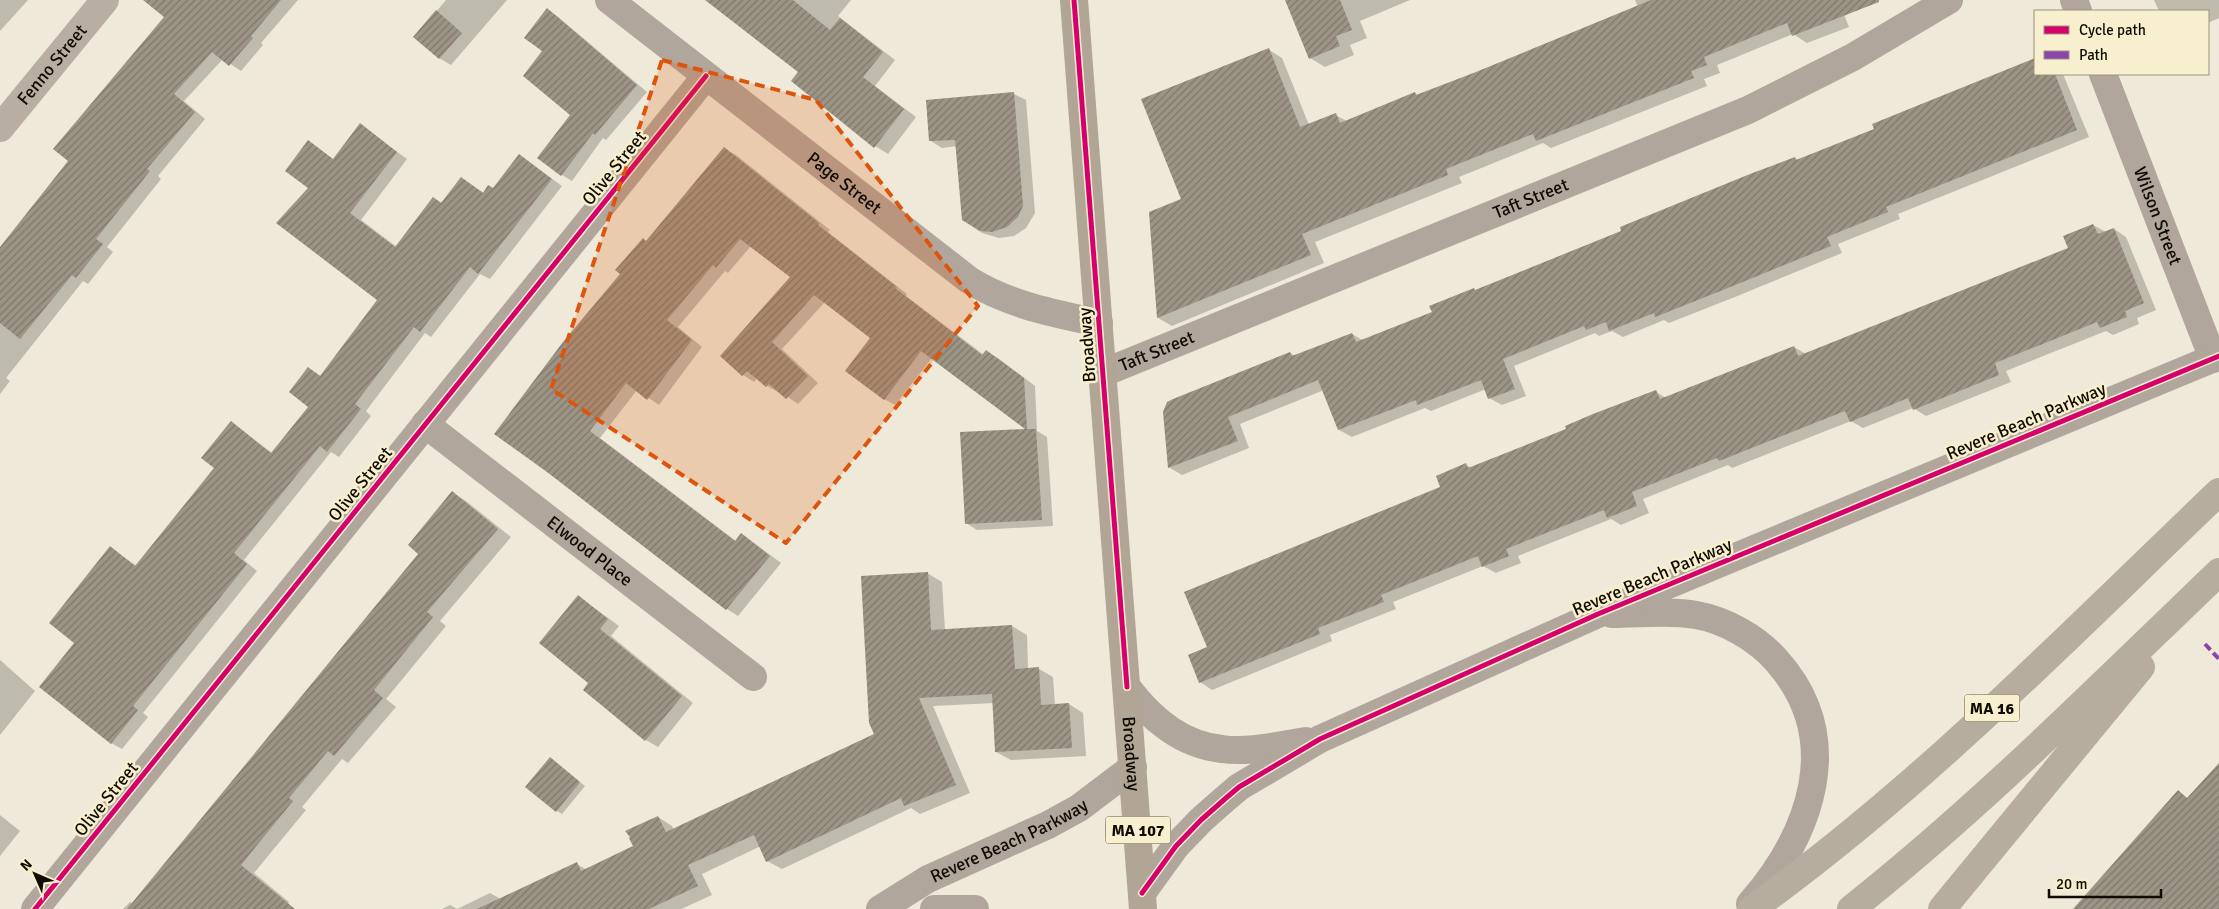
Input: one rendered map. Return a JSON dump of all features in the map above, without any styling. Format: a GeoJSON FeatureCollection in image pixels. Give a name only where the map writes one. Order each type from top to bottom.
{"type":"FeatureCollection","features":[{"type":"Feature","properties":{"kind":"highway","name":"MA 16"},"geometry":{"type":"LineString","coordinates":[[1752,909],[1833,848],[1929,767],[2219,492]]}},
{"type":"Feature","properties":{"kind":"highway"},"geometry":{"type":"LineString","coordinates":[[1851,909],[1895,874],[1971,807],[2217,574]]}},
{"type":"Feature","properties":{"kind":"highway"},"geometry":{"type":"LineString","coordinates":[[1942,909],[2217,574]]}},
{"type":"Feature","properties":{"kind":"main road","name":"Broadway"},"geometry":{"type":"LineString","coordinates":[[1074,0],[1143,901]]}},
{"type":"Feature","properties":{"kind":"street","name":"Fenno Street"},"geometry":{"type":"LineString","coordinates":[[0,128],[105,0]]}},
{"type":"Feature","properties":{"kind":"street","name":"Page Street"},"geometry":{"type":"LineString","coordinates":[[609,0],[981,288],[1018,304],[1099,323]]}},
{"type":"Feature","properties":{"kind":"street","name":"Taft Street"},"geometry":{"type":"LineString","coordinates":[[1103,373],[1741,113],[1853,57],[1949,0]]}},
{"type":"Feature","properties":{"kind":"street","name":"Wilson Street"},"geometry":{"type":"LineString","coordinates":[[2102,75],[2216,358]]}},
{"type":"Feature","properties":{"kind":"street","name":"Olive Street"},"geometry":{"type":"LineString","coordinates":[[35,909],[706,76]]}},
{"type":"Feature","properties":{"kind":"street","name":"Revere Beach Parkway"},"geometry":{"type":"LineString","coordinates":[[1143,901],[1176,846],[1220,803],[1239,787],[1320,739],[1598,614],[2216,358]]}},
{"type":"Feature","properties":{"kind":"street","name":"Elwood Place"},"geometry":{"type":"LineString","coordinates":[[425,424],[753,678]]}},
{"type":"Feature","properties":{"kind":"street","name":"Revere Beach Parkway"},"geometry":{"type":"LineString","coordinates":[[1598,614],[1696,614],[1724,624],[1750,638],[1773,656],[1793,681],[1801,695],[1812,725],[1815,741],[1816,759],[1811,794],[1799,830],[1782,862],[1773,877],[1745,909]]}},
{"type":"Feature","properties":{"kind":"street","name":"Revere Beach Parkway"},"geometry":{"type":"LineString","coordinates":[[1127,688],[1145,710],[1170,730],[1207,746],[1237,750],[1320,739]]}},
{"type":"Feature","properties":{"kind":"street","name":"Revere Beach Parkway"},"geometry":{"type":"LineString","coordinates":[[880,909],[928,879],[1065,816],[1099,795],[1133,767]]}},
{"type":"Feature","properties":{"kind":"street","name":"Revere Beach Parkway"},"geometry":{"type":"LineString","coordinates":[[934,909],[975,909]]}},
{"type":"Feature","properties":{"kind":"highlighted area"},"geometry":{"type":"Polygon","coordinates":[[[662,60],[816,100],[978,306],[786,543],[551,389],[662,60]]]}},
{"type":"Feature","properties":{"kind":"building"},"geometry":{"type":"Polygon","coordinates":[[[143,0],[281,0],[251,36],[253,38],[229,66],[212,52],[174,94],[195,112],[147,169],[150,171],[96,239],[103,244],[76,278],[72,275],[20,339],[0,323],[0,247],[68,161],[53,149],[164,17],[143,0]]]}},
{"type":"Feature","properties":{"kind":"building"},"geometry":{"type":"Polygon","coordinates":[[[705,0],[793,0],[830,30],[840,18],[883,52],[863,77],[904,109],[874,148],[791,81],[798,72],[705,0]]]}},
{"type":"Feature","properties":{"kind":"building"},"geometry":{"type":"Polygon","coordinates":[[[1285,0],[1340,0],[1352,30],[1336,36],[1340,46],[1309,59],[1285,0]]]}},
{"type":"Feature","properties":{"kind":"building"},"geometry":{"type":"Polygon","coordinates":[[[1651,0],[1879,0],[1879,2],[1792,36],[1787,23],[1704,57],[1707,65],[1691,71],[1694,78],[1536,141],[1533,134],[1446,169],[1448,175],[1302,234],[1311,255],[1157,318],[1149,212],[1181,199],[1141,99],[1269,48],[1300,127],[1336,113],[1340,123],[1415,92],[1416,95],[1476,72],[1651,0]]]}},
{"type":"Feature","properties":{"kind":"building"},"geometry":{"type":"Polygon","coordinates":[[[547,8],[637,85],[595,135],[593,133],[561,176],[537,158],[570,115],[523,76],[542,51],[524,38],[547,8]]]}},
{"type":"Feature","properties":{"kind":"building"},"geometry":{"type":"Polygon","coordinates":[[[436,10],[462,33],[439,59],[413,37],[436,10]]]}},
{"type":"Feature","properties":{"kind":"building"},"geometry":{"type":"Polygon","coordinates":[[[2034,58],[2034,75],[2055,75],[2077,130],[1886,207],[1888,212],[1827,237],[1831,246],[1723,290],[1655,317],[1654,313],[1609,331],[1606,322],[1586,330],[1584,326],[1503,359],[1515,389],[1488,399],[1481,380],[1417,405],[1416,400],[1338,430],[1318,380],[1228,417],[1238,441],[1168,468],[1163,412],[1167,402],[1173,399],[1290,352],[1292,356],[1352,333],[1356,342],[1432,312],[1429,306],[1474,288],[1475,290],[1621,231],[1620,227],[1750,174],[1795,157],[1796,160],[1874,129],[1872,124],[2034,58]]]}},
{"type":"Feature","properties":{"kind":"building"},"geometry":{"type":"Polygon","coordinates":[[[1014,92],[1023,206],[1018,217],[1007,227],[992,232],[980,231],[962,220],[955,140],[929,141],[926,100],[1014,92]]]}},
{"type":"Feature","properties":{"kind":"building"},"geometry":{"type":"Polygon","coordinates":[[[360,123],[397,152],[350,213],[395,247],[433,197],[441,203],[461,177],[483,193],[488,185],[493,188],[519,154],[552,179],[478,274],[470,267],[420,332],[414,327],[355,404],[361,409],[327,452],[320,446],[234,553],[247,564],[133,706],[138,710],[111,744],[39,687],[74,643],[49,623],[110,546],[135,566],[214,468],[201,458],[231,421],[271,453],[308,407],[289,392],[308,367],[320,376],[377,300],[276,223],[308,188],[285,171],[308,140],[333,159],[360,123]]]}},
{"type":"Feature","properties":{"kind":"building"},"geometry":{"type":"Polygon","coordinates":[[[724,147],[819,223],[818,225],[897,287],[895,288],[982,355],[986,350],[1024,378],[1027,429],[1036,429],[1042,520],[965,524],[960,432],[1025,429],[921,351],[884,400],[845,371],[870,338],[814,295],[772,342],[808,376],[786,399],[769,384],[766,387],[747,371],[742,376],[720,356],[790,277],[740,239],[716,268],[713,265],[667,320],[692,340],[647,400],[626,383],[590,431],[735,541],[741,533],[770,556],[726,610],[547,472],[494,434],[563,342],[620,274],[615,270],[643,238],[646,241],[724,147]]]}},
{"type":"Feature","properties":{"kind":"building"},"geometry":{"type":"Polygon","coordinates":[[[2093,224],[2098,234],[2114,228],[2144,303],[2125,311],[2127,317],[2100,328],[2097,322],[1995,363],[1999,375],[1913,410],[1908,398],[1850,422],[1845,411],[1719,461],[1717,458],[1632,492],[1637,506],[1607,518],[1604,510],[1506,549],[1509,556],[1482,567],[1478,556],[1381,595],[1384,602],[1318,628],[1320,634],[1199,683],[1188,655],[1207,647],[1184,592],[1440,487],[1436,476],[1466,463],[1468,468],[1566,429],[1565,426],[1593,414],[1656,390],[1660,399],[1794,346],[1798,356],[2068,248],[2063,236],[2093,224]]]}},
{"type":"Feature","properties":{"kind":"building"},"geometry":{"type":"Polygon","coordinates":[[[452,491],[498,529],[427,612],[433,617],[374,690],[383,698],[334,756],[328,751],[289,798],[293,801],[241,865],[295,909],[127,909],[418,554],[408,545],[452,491]]]}},
{"type":"Feature","properties":{"kind":"building"},"geometry":{"type":"Polygon","coordinates":[[[928,572],[931,630],[1012,625],[1015,669],[1039,667],[1041,705],[1069,703],[1072,748],[995,752],[992,694],[919,698],[956,785],[904,806],[901,798],[766,862],[754,835],[688,865],[698,886],[649,909],[477,909],[577,862],[581,871],[633,846],[630,837],[625,831],[658,816],[666,832],[874,734],[869,723],[861,576],[928,572]]]}},
{"type":"Feature","properties":{"kind":"building"},"geometry":{"type":"Polygon","coordinates":[[[578,595],[608,619],[600,629],[682,696],[645,741],[583,690],[588,683],[539,643],[578,595]]]}},
{"type":"Feature","properties":{"kind":"building"},"geometry":{"type":"Polygon","coordinates":[[[550,757],[580,782],[556,812],[525,787],[550,757]]]}},
{"type":"Feature","properties":{"kind":"building"},"geometry":{"type":"Polygon","coordinates":[[[2219,763],[2219,909],[2073,909],[2178,790],[2187,798],[2219,763]]]}},
{"type":"Feature","properties":{"kind":"marked path"},"geometry":{"type":"LineString","coordinates":[[2205,644],[2219,659]]}},
{"type":"Feature","properties":{"kind":"cycle path"},"geometry":{"type":"LineString","coordinates":[[1074,0],[1127,687]]}},
{"type":"Feature","properties":{"kind":"cycle path"},"geometry":{"type":"LineString","coordinates":[[35,909],[706,76]]}},
{"type":"Feature","properties":{"kind":"cycle path"},"geometry":{"type":"LineString","coordinates":[[1142,893],[1176,846],[1226,798],[1239,787],[1320,739],[1598,614],[2219,356]]}}]}
